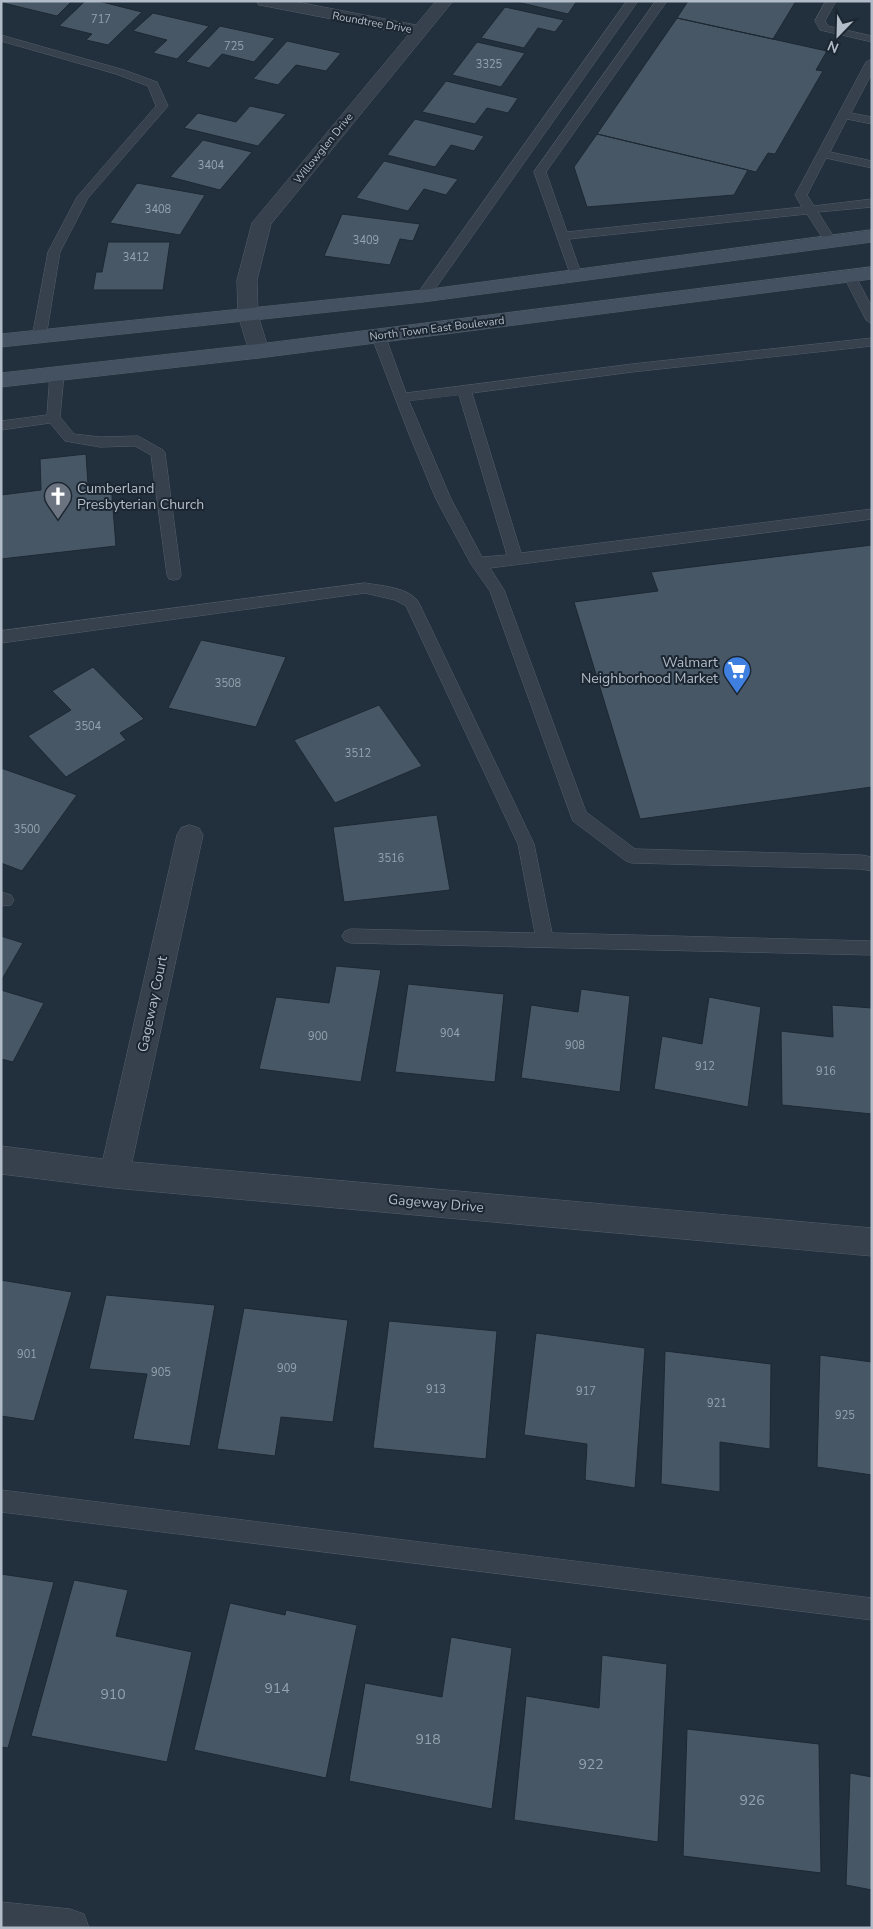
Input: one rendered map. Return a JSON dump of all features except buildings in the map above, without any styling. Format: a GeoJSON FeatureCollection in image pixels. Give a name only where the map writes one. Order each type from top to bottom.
{"type":"FeatureCollection","features":[{"type":"Feature","properties":{"kind":"main road"},"geometry":{"type":"LineString","coordinates":[[1,342],[423,296],[872,236]]}},
{"type":"Feature","properties":{"kind":"main road"},"geometry":{"type":"LineString","coordinates":[[831,242],[850,275]]}},
{"type":"Feature","properties":{"kind":"main road","name":"North Town East Boulevard"},"geometry":{"type":"LineString","coordinates":[[1,380],[259,350],[872,272]]}},
{"type":"Feature","properties":{"kind":"street","name":"Roundtree Drive"},"geometry":{"type":"LineString","coordinates":[[265,1],[420,31]]}},
{"type":"Feature","properties":{"kind":"street","name":"Willowglen Drive"},"geometry":{"type":"LineString","coordinates":[[259,350],[248,315],[247,280],[262,223],[445,1]]}},
{"type":"Feature","properties":{"kind":"street","name":"Gageway Court"},"geometry":{"type":"LineString","coordinates":[[114,1174],[190,835]]}},
{"type":"Feature","properties":{"kind":"street","name":"Gageway Drive"},"geometry":{"type":"LineString","coordinates":[[1,1160],[114,1174],[872,1242]]}},
{"type":"Feature","properties":{"kind":"street"},"geometry":{"type":"LineString","coordinates":[[1,1921],[70,1928]]}},
{"type":"Feature","properties":{"kind":"lane"},"geometry":{"type":"LineString","coordinates":[[423,296],[633,1]]}},
{"type":"Feature","properties":{"kind":"lane"},"geometry":{"type":"LineString","coordinates":[[576,276],[540,172],[662,1]]}},
{"type":"Feature","properties":{"kind":"lane"},"geometry":{"type":"LineString","coordinates":[[831,1],[820,21],[824,28],[872,39]]}},
{"type":"Feature","properties":{"kind":"lane"},"geometry":{"type":"LineString","coordinates":[[1,38],[120,72],[153,84],[162,106],[82,197],[54,252],[40,337]]}},
{"type":"Feature","properties":{"kind":"lane"},"geometry":{"type":"LineString","coordinates":[[831,242],[801,195],[844,115],[867,79],[872,62]]}},
{"type":"Feature","properties":{"kind":"lane"},"geometry":{"type":"LineString","coordinates":[[844,115],[872,121]]}},
{"type":"Feature","properties":{"kind":"lane"},"geometry":{"type":"LineString","coordinates":[[823,154],[872,165]]}},
{"type":"Feature","properties":{"kind":"lane"},"geometry":{"type":"LineString","coordinates":[[562,236],[872,203]]}},
{"type":"Feature","properties":{"kind":"lane"},"geometry":{"type":"LineString","coordinates":[[850,275],[872,320]]}},
{"type":"Feature","properties":{"kind":"lane"},"geometry":{"type":"LineString","coordinates":[[378,335],[424,459],[478,564],[497,590],[579,816],[632,856],[861,862],[872,864]]}},
{"type":"Feature","properties":{"kind":"lane"},"geometry":{"type":"LineString","coordinates":[[401,398],[642,367],[872,342]]}},
{"type":"Feature","properties":{"kind":"lane"},"geometry":{"type":"LineString","coordinates":[[57,374],[53,418],[70,438],[100,442],[138,441],[158,453],[174,575]]}},
{"type":"Feature","properties":{"kind":"lane"},"geometry":{"type":"LineString","coordinates":[[464,390],[515,559]]}},
{"type":"Feature","properties":{"kind":"lane"},"geometry":{"type":"LineString","coordinates":[[1,426],[53,418]]}},
{"type":"Feature","properties":{"kind":"lane"},"geometry":{"type":"LineString","coordinates":[[478,564],[872,514]]}},
{"type":"Feature","properties":{"kind":"lane"},"geometry":{"type":"LineString","coordinates":[[1,637],[365,588],[398,595],[412,603],[526,844],[544,940]]}},
{"type":"Feature","properties":{"kind":"lane"},"geometry":{"type":"LineString","coordinates":[[351,936],[872,948]]}},
{"type":"Feature","properties":{"kind":"lane"},"geometry":{"type":"LineString","coordinates":[[1,1501],[872,1609]]}},
{"type":"Feature","properties":{"kind":"place","name":"Cumberland Presbyterian Church"},"geometry":{"type":"Point","coordinates":[58,520]}},
{"type":"Feature","properties":{"kind":"place","name":"Walmart Neighborhood Market"},"geometry":{"type":"Point","coordinates":[737,694]}}]}
